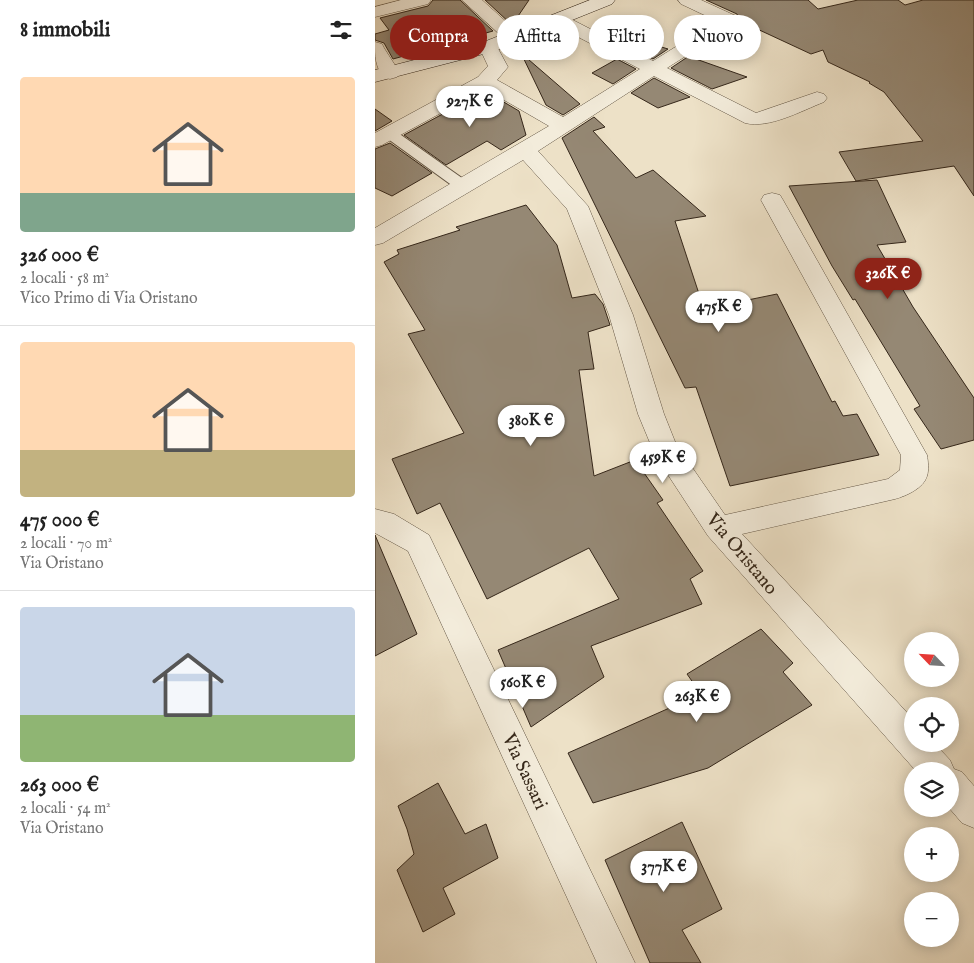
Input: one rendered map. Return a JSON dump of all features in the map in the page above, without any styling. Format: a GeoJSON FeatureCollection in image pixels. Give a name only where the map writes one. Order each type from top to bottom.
{"type":"FeatureCollection","features":[{"type":"Feature","properties":{"kind":"street"},"geometry":{"type":"LineString","coordinates":[[375,12],[422,0]]}},
{"type":"Feature","properties":{"kind":"street"},"geometry":{"type":"LineString","coordinates":[[471,0],[497,23]]}},
{"type":"Feature","properties":{"kind":"street"},"geometry":{"type":"LineString","coordinates":[[571,15],[606,0]]}},
{"type":"Feature","properties":{"kind":"street"},"geometry":{"type":"LineString","coordinates":[[375,238],[525,150],[730,20],[687,0]]}},
{"type":"Feature","properties":{"kind":"street"},"geometry":{"type":"LineString","coordinates":[[579,31],[752,119],[761,119],[817,98]]}},
{"type":"Feature","properties":{"kind":"street"},"geometry":{"type":"LineString","coordinates":[[375,48],[383,75],[497,44]]}},
{"type":"Feature","properties":{"kind":"street"},"geometry":{"type":"LineString","coordinates":[[382,137],[485,81],[498,67],[488,47]]}},
{"type":"Feature","properties":{"kind":"street"},"geometry":{"type":"LineString","coordinates":[[485,81],[563,126]]}},
{"type":"Feature","properties":{"kind":"street","name":"Via Oristano"},"geometry":{"type":"LineString","coordinates":[[525,150],[577,206],[621,315],[651,414],[664,448],[718,528],[904,733]]}},
{"type":"Feature","properties":{"kind":"street"},"geometry":{"type":"LineString","coordinates":[[718,528],[895,488],[914,474],[914,455],[772,200]]}},
{"type":"Feature","properties":{"kind":"street","name":"Via Sassari"},"geometry":{"type":"LineString","coordinates":[[375,521],[384,522],[419,543],[616,963]]}},
{"type":"Feature","properties":{"kind":"street","name":"Via Oristano"},"geometry":{"type":"LineString","coordinates":[[921,752],[930,762]]}},
{"type":"Feature","properties":{"kind":"street"},"geometry":{"type":"LineString","coordinates":[[959,794],[974,811]]}},
{"type":"Feature","properties":{"kind":"lane"},"geometry":{"type":"LineString","coordinates":[[382,137],[463,186]]}},
{"type":"Feature","properties":{"kind":"building"},"geometry":{"type":"Polygon","coordinates":[[[433,0],[460,0],[476,15],[392,15],[428,6],[433,0]]]}},
{"type":"Feature","properties":{"kind":"building"},"geometry":{"type":"Polygon","coordinates":[[[485,0],[529,0],[519,15],[501,15],[485,0]]]}},
{"type":"Feature","properties":{"kind":"building"},"geometry":{"type":"Polygon","coordinates":[[[706,0],[808,0],[818,9],[858,0],[898,0],[905,5],[923,0],[974,0],[974,196],[954,166],[856,181],[839,152],[923,141],[884,92],[870,82],[828,62],[823,50],[811,54],[761,31],[761,15],[737,14],[706,0]]]}},
{"type":"Feature","properties":{"kind":"building"},"geometry":{"type":"Polygon","coordinates":[[[390,16],[390,54],[384,43],[375,40],[375,34],[389,30],[380,18],[390,16]]]}},
{"type":"Feature","properties":{"kind":"building"},"geometry":{"type":"Polygon","coordinates":[[[487,25],[493,31],[487,33],[487,25]]]}},
{"type":"Feature","properties":{"kind":"building"},"geometry":{"type":"Polygon","coordinates":[[[524,60],[529,60],[580,104],[563,115],[546,105],[524,60]]]}},
{"type":"Feature","properties":{"kind":"building"},"geometry":{"type":"Polygon","coordinates":[[[615,60],[636,69],[613,84],[592,73],[615,60]]]}},
{"type":"Feature","properties":{"kind":"building"},"geometry":{"type":"Polygon","coordinates":[[[683,60],[699,60],[747,77],[712,89],[671,68],[683,60]]]}},
{"type":"Feature","properties":{"kind":"building"},"geometry":{"type":"Polygon","coordinates":[[[654,78],[690,97],[658,108],[631,93],[654,78]]]}},
{"type":"Feature","properties":{"kind":"building"},"geometry":{"type":"Polygon","coordinates":[[[485,91],[519,111],[526,135],[501,150],[487,141],[446,165],[404,135],[485,91]]]}},
{"type":"Feature","properties":{"kind":"building"},"geometry":{"type":"Polygon","coordinates":[[[375,109],[392,121],[375,131],[375,109]]]}},
{"type":"Feature","properties":{"kind":"building"},"geometry":{"type":"Polygon","coordinates":[[[594,117],[605,127],[593,131],[636,178],[653,170],[706,216],[675,221],[704,309],[777,294],[832,402],[835,401],[843,416],[857,414],[879,455],[730,486],[696,387],[685,388],[562,138],[594,117]]]}},
{"type":"Feature","properties":{"kind":"building"},"geometry":{"type":"Polygon","coordinates":[[[390,143],[432,173],[392,196],[375,188],[375,149],[390,143]]]}},
{"type":"Feature","properties":{"kind":"building"},"geometry":{"type":"Polygon","coordinates":[[[877,180],[906,242],[877,245],[913,307],[974,398],[974,440],[941,449],[914,409],[920,406],[855,299],[853,300],[832,266],[789,186],[877,180]]]}},
{"type":"Feature","properties":{"kind":"building"},"geometry":{"type":"Polygon","coordinates":[[[526,205],[557,245],[572,298],[595,294],[603,304],[610,325],[588,332],[594,369],[579,370],[594,476],[635,460],[663,500],[657,503],[703,571],[690,579],[702,604],[591,646],[604,677],[531,727],[498,650],[619,599],[589,548],[487,599],[440,503],[417,514],[392,459],[464,433],[408,334],[425,330],[384,262],[399,254],[397,250],[460,230],[456,227],[526,205]]]}},
{"type":"Feature","properties":{"kind":"building"},"geometry":{"type":"Polygon","coordinates":[[[375,535],[417,634],[375,656],[375,535]]]}},
{"type":"Feature","properties":{"kind":"building"},"geometry":{"type":"Polygon","coordinates":[[[761,629],[793,663],[783,672],[812,705],[708,768],[593,803],[568,753],[701,694],[687,674],[761,629]]]}},
{"type":"Feature","properties":{"kind":"building"},"geometry":{"type":"Polygon","coordinates":[[[438,783],[465,834],[486,824],[498,858],[443,888],[455,914],[423,932],[397,870],[414,854],[398,806],[438,783]]]}},
{"type":"Feature","properties":{"kind":"building"},"geometry":{"type":"Polygon","coordinates":[[[682,822],[722,909],[682,930],[701,963],[650,963],[605,860],[682,822]]]}}]}
